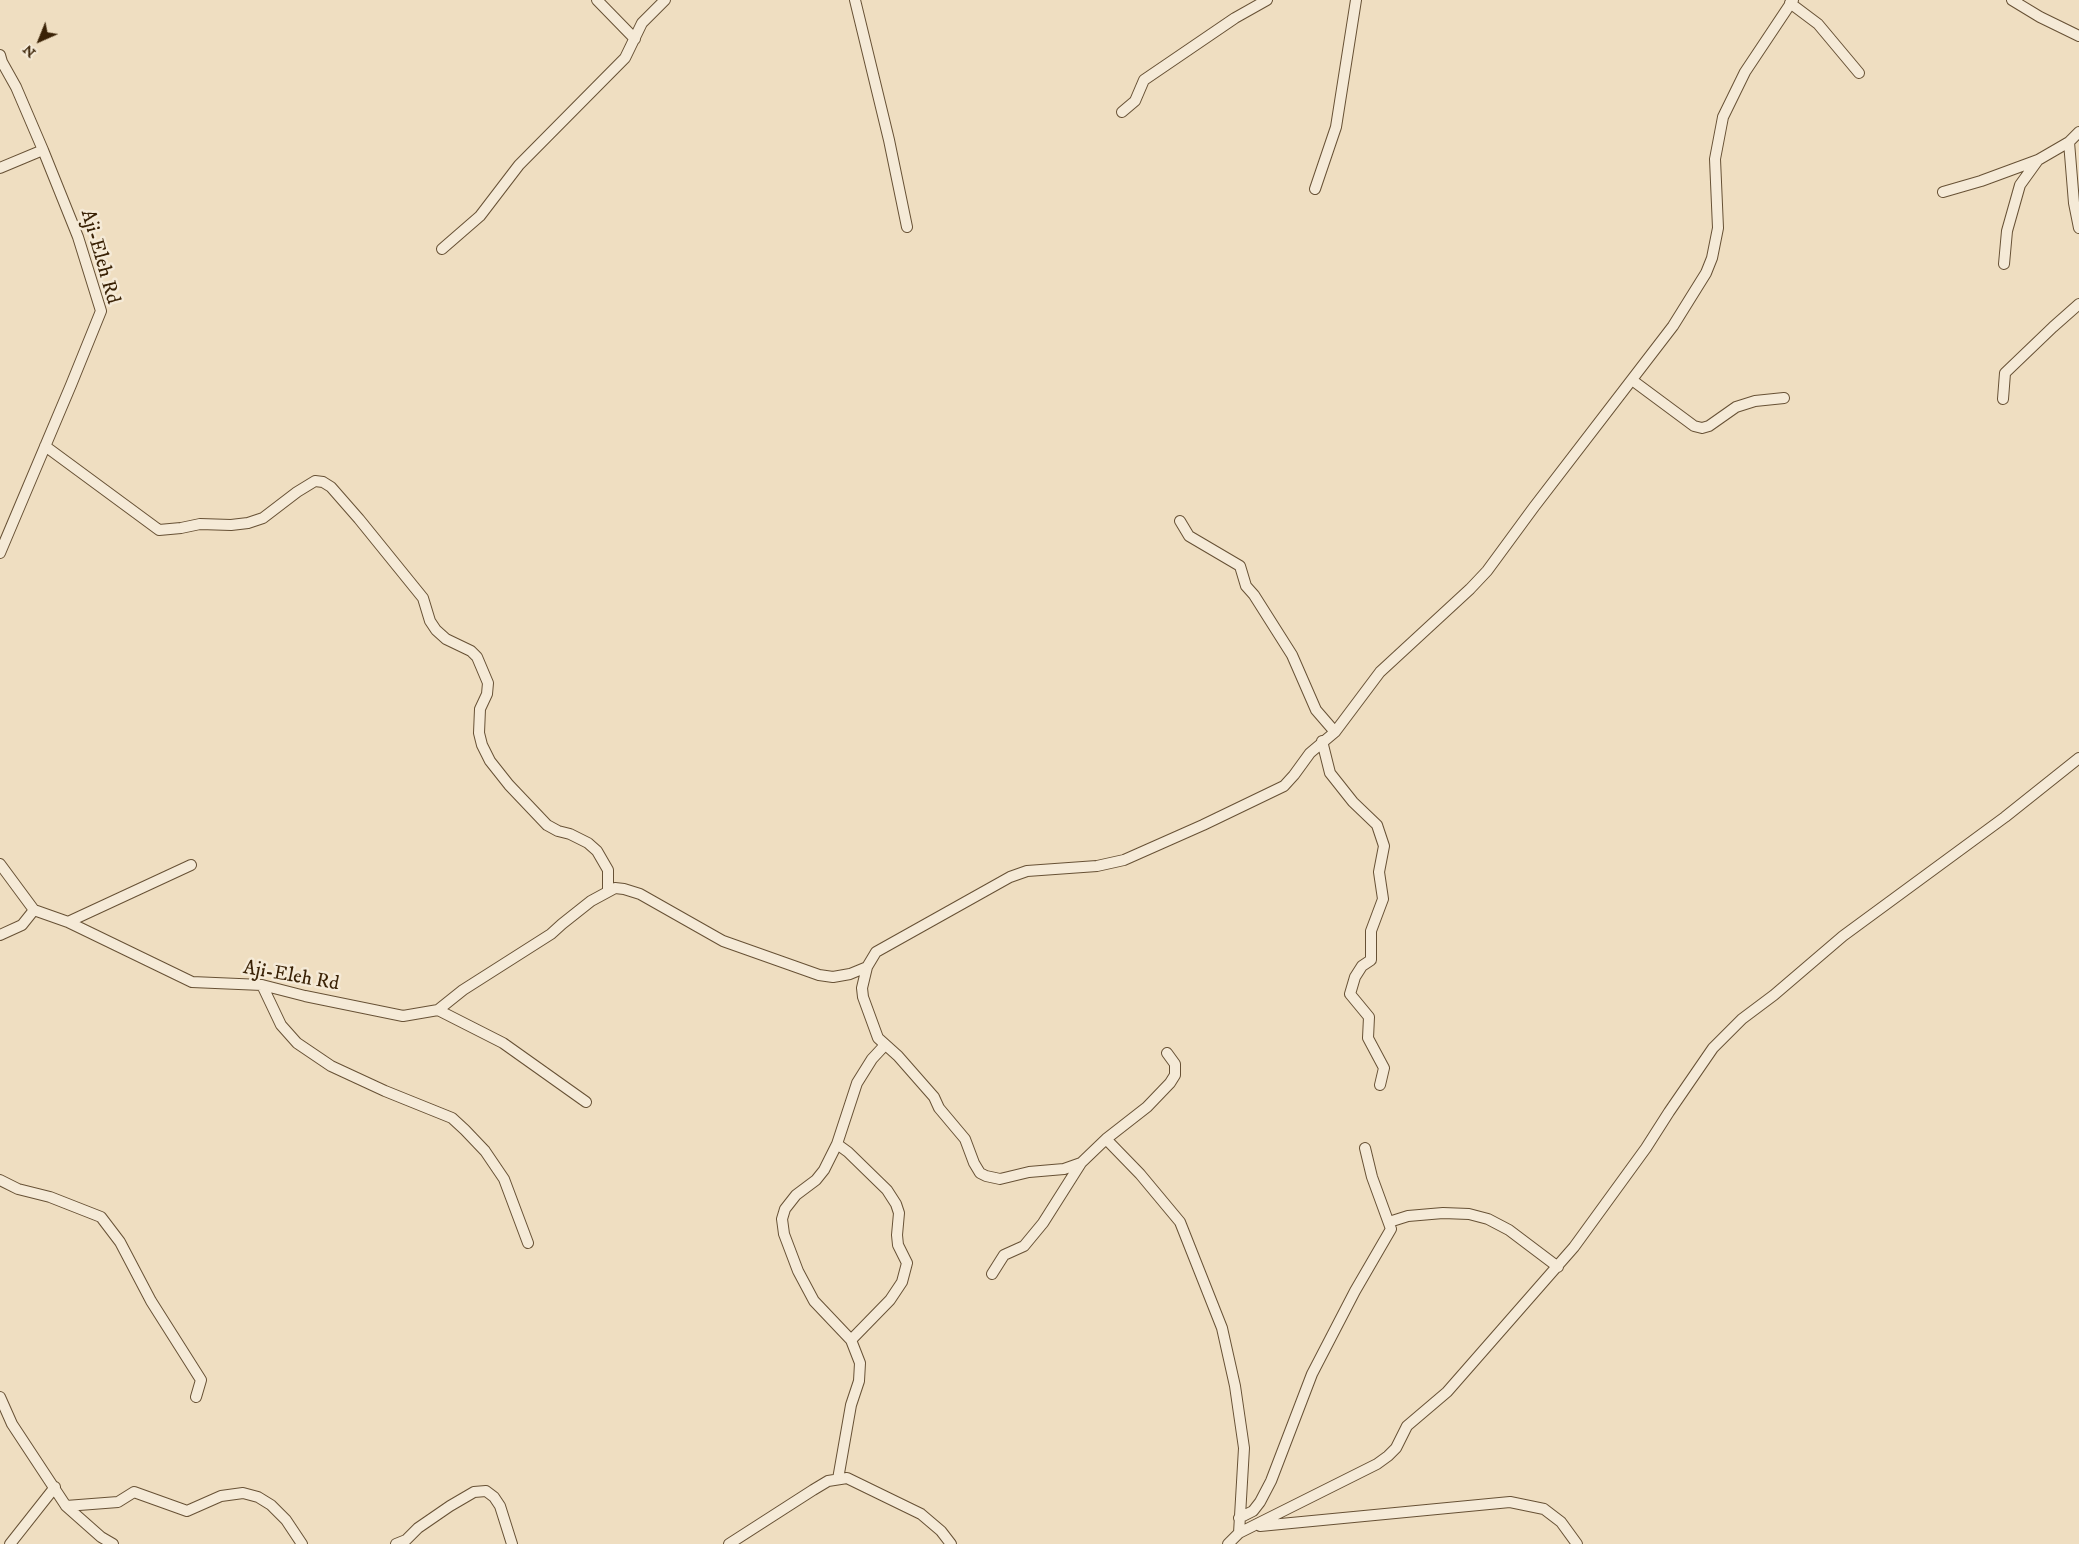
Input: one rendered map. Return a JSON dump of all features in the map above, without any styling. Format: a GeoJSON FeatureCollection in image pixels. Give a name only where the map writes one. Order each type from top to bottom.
{"type":"FeatureCollection","features":[{"type":"Feature","properties":{"kind":"street"},"geometry":{"type":"LineString","coordinates":[[597,0],[634,39]]}},
{"type":"Feature","properties":{"kind":"street"},"geometry":{"type":"LineString","coordinates":[[442,249],[480,216],[519,165],[625,58],[642,23],[665,0]]}},
{"type":"Feature","properties":{"kind":"street"},"geometry":{"type":"LineString","coordinates":[[855,0],[908,226]]}},
{"type":"Feature","properties":{"kind":"street"},"geometry":{"type":"LineString","coordinates":[[1122,112],[1135,101],[1144,80],[1235,18],[1267,0]]}},
{"type":"Feature","properties":{"kind":"street"},"geometry":{"type":"LineString","coordinates":[[1315,189],[1336,126],[1356,0]]}},
{"type":"Feature","properties":{"kind":"street"},"geometry":{"type":"LineString","coordinates":[[2012,0],[2040,17],[2079,36]]}},
{"type":"Feature","properties":{"kind":"street"},"geometry":{"type":"LineString","coordinates":[[1081,1162],[1064,1169],[1028,1172],[1000,1179],[980,1173],[974,1163],[965,1138],[939,1108],[928,1090],[898,1056],[878,1038],[863,998],[862,988],[867,967],[876,952],[1010,877],[1027,871],[1097,866],[1124,860],[1284,786],[1310,753],[1335,732],[1367,686],[1380,672],[1487,571],[1673,326],[1706,273],[1712,258],[1718,228],[1715,159],[1724,117],[1746,72],[1792,2],[1824,29],[1859,73]]}},
{"type":"Feature","properties":{"kind":"street","name":"Aji-Eleh Rd"},"geometry":{"type":"LineString","coordinates":[[0,55],[44,150],[78,237],[101,311],[0,553]]}},
{"type":"Feature","properties":{"kind":"street"},"geometry":{"type":"LineString","coordinates":[[1943,192],[1981,181],[2038,160],[2069,142],[2079,132]]}},
{"type":"Feature","properties":{"kind":"street"},"geometry":{"type":"LineString","coordinates":[[2069,142],[2074,203],[2079,228]]}},
{"type":"Feature","properties":{"kind":"street"},"geometry":{"type":"LineString","coordinates":[[0,168],[44,150]]}},
{"type":"Feature","properties":{"kind":"street"},"geometry":{"type":"LineString","coordinates":[[2004,264],[2007,231],[2020,185],[2038,160]]}},
{"type":"Feature","properties":{"kind":"street"},"geometry":{"type":"LineString","coordinates":[[2003,399],[2005,373],[2052,327],[2079,304]]}},
{"type":"Feature","properties":{"kind":"street"},"geometry":{"type":"LineString","coordinates":[[1632,380],[1694,426],[1702,428],[1709,426],[1736,407],[1755,401],[1784,398]]}},
{"type":"Feature","properties":{"kind":"street"},"geometry":{"type":"LineString","coordinates":[[46,446],[159,530],[200,524],[231,525],[248,523],[263,518],[315,481],[324,482],[359,519],[423,598],[430,621],[436,630],[446,639],[471,651],[477,657],[488,683],[487,694],[480,710],[479,733],[482,745],[490,761],[508,785],[547,825],[588,843],[597,851],[608,870],[608,891]]}},
{"type":"Feature","properties":{"kind":"street"},"geometry":{"type":"LineString","coordinates":[[1180,521],[1189,536],[1240,566],[1246,586],[1254,595],[1292,655],[1316,710],[1335,732]]}},
{"type":"Feature","properties":{"kind":"street"},"geometry":{"type":"LineString","coordinates":[[1322,742],[1330,773],[1353,802],[1377,825],[1384,846],[1379,872],[1383,899],[1371,931],[1371,960],[1362,966],[1350,994],[1368,1017],[1368,1038],[1384,1068],[1380,1085]]}},
{"type":"Feature","properties":{"kind":"street"},"geometry":{"type":"LineString","coordinates":[[1228,1544],[1238,1533],[1377,1464],[1388,1456],[1396,1448],[1407,1426],[1447,1392],[1558,1267],[1646,1148],[1713,1048],[1742,1019],[1774,995],[1843,936],[2005,817],[2079,758]]}},
{"type":"Feature","properties":{"kind":"street"},"geometry":{"type":"LineString","coordinates":[[0,864],[34,910],[22,925],[0,936]]}},
{"type":"Feature","properties":{"kind":"street"},"geometry":{"type":"LineString","coordinates":[[68,922],[192,865]]}},
{"type":"Feature","properties":{"kind":"street"},"geometry":{"type":"LineString","coordinates":[[586,1102],[503,1043],[438,1010],[462,990],[552,934],[584,906],[608,891],[615,888],[640,894],[723,941],[818,975],[833,977],[850,974],[867,967]]}},
{"type":"Feature","properties":{"kind":"street","name":"Aji-Eleh Rd"},"geometry":{"type":"LineString","coordinates":[[34,910],[68,922],[192,982],[262,985],[305,996],[403,1016],[438,1010]]}},
{"type":"Feature","properties":{"kind":"street"},"geometry":{"type":"LineString","coordinates":[[262,985],[281,1025],[297,1043],[331,1066],[384,1091],[452,1118],[465,1130],[485,1150],[504,1179],[528,1243]]}},
{"type":"Feature","properties":{"kind":"street"},"geometry":{"type":"LineString","coordinates":[[838,1479],[852,1405],[859,1381],[860,1363],[851,1340],[814,1301],[798,1271],[784,1234],[782,1219],[785,1209],[796,1195],[816,1180],[824,1170],[837,1144],[857,1083],[872,1059],[885,1045]]}},
{"type":"Feature","properties":{"kind":"street"},"geometry":{"type":"LineString","coordinates":[[992,1274],[1004,1254],[1024,1246],[1038,1230],[1081,1162],[1106,1139],[1147,1107],[1170,1082],[1175,1075],[1175,1064],[1167,1053]]}},
{"type":"Feature","properties":{"kind":"street"},"geometry":{"type":"LineString","coordinates":[[1106,1139],[1140,1174],[1180,1222],[1222,1328],[1236,1386],[1244,1448],[1238,1533]]}},
{"type":"Feature","properties":{"kind":"street"},"geometry":{"type":"LineString","coordinates":[[837,1144],[848,1152],[887,1190],[896,1204],[899,1213],[898,1245],[907,1263],[902,1282],[890,1300],[851,1340]]}},
{"type":"Feature","properties":{"kind":"street"},"geometry":{"type":"LineString","coordinates":[[1239,1518],[1253,1511],[1260,1502],[1271,1481],[1312,1374],[1355,1291],[1391,1229],[1372,1177],[1364,1148]]}},
{"type":"Feature","properties":{"kind":"street"},"geometry":{"type":"LineString","coordinates":[[0,1180],[101,1217],[120,1242],[151,1301],[201,1380],[196,1398]]}},
{"type":"Feature","properties":{"kind":"street"},"geometry":{"type":"LineString","coordinates":[[1389,1222],[1408,1216],[1443,1213],[1469,1214],[1488,1218],[1510,1230],[1558,1267]]}},
{"type":"Feature","properties":{"kind":"street"},"geometry":{"type":"LineString","coordinates":[[0,1397],[12,1424],[66,1506],[101,1537],[113,1544]]}},
{"type":"Feature","properties":{"kind":"street"},"geometry":{"type":"LineString","coordinates":[[729,1544],[813,1490],[838,1479],[847,1478],[921,1514],[941,1531],[951,1544]]}},
{"type":"Feature","properties":{"kind":"street"},"geometry":{"type":"LineString","coordinates":[[10,1544],[55,1488]]}},
{"type":"Feature","properties":{"kind":"street"},"geometry":{"type":"LineString","coordinates":[[396,1544],[406,1540],[418,1528],[450,1506],[474,1492],[486,1491],[494,1497],[500,1506],[512,1544]]}},
{"type":"Feature","properties":{"kind":"street"},"geometry":{"type":"LineString","coordinates":[[66,1506],[118,1502],[134,1492],[187,1511],[221,1496],[243,1493],[258,1497],[271,1505],[286,1520],[302,1544]]}},
{"type":"Feature","properties":{"kind":"street"},"geometry":{"type":"LineString","coordinates":[[1252,1527],[1510,1502],[1544,1509],[1561,1522],[1577,1544]]}}]}
